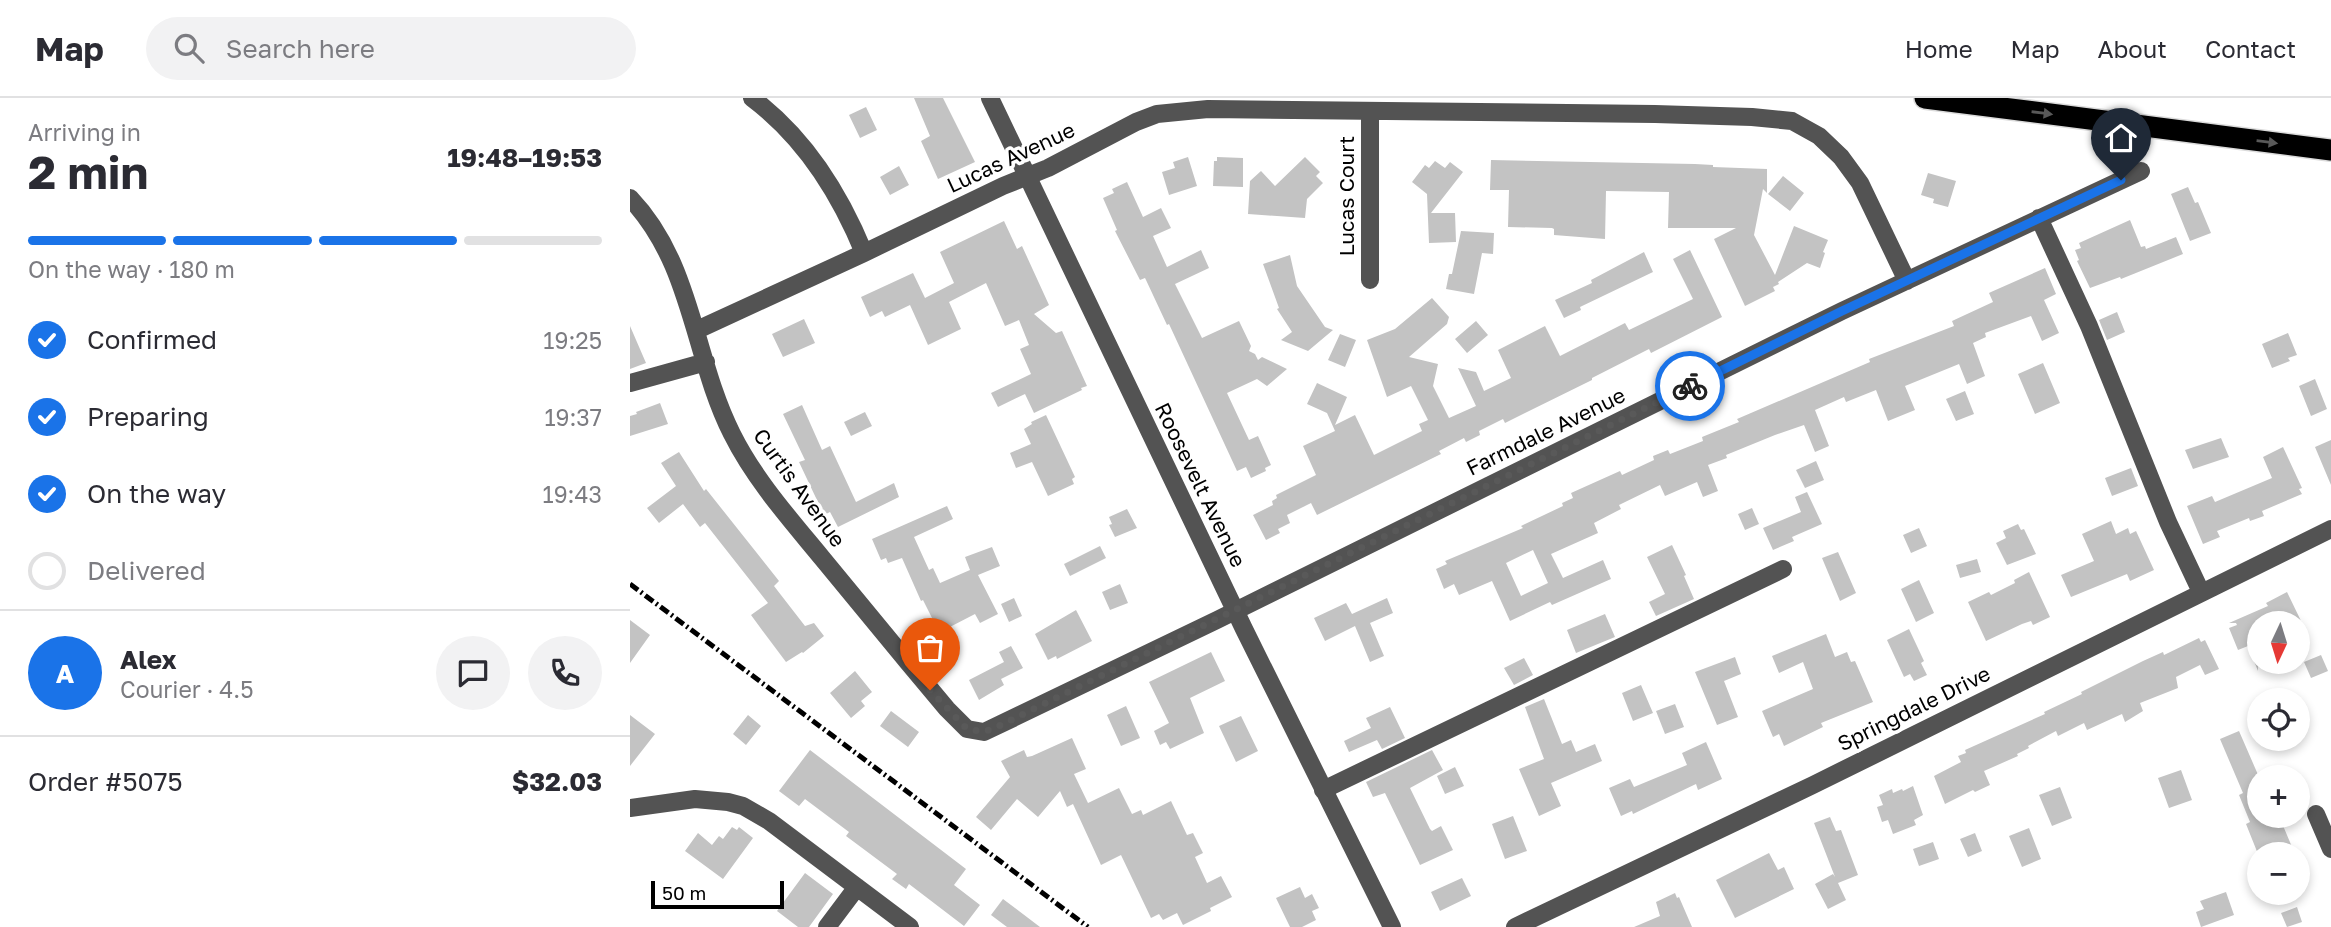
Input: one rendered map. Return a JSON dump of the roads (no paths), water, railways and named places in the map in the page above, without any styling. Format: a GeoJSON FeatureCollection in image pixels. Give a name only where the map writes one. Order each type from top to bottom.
{"type":"FeatureCollection","features":[{"type":"Feature","properties":{"kind":"highway"},"geometry":{"type":"LineString","coordinates":[[1925,98],[2331,150]]}},
{"type":"Feature","properties":{"kind":"street"},"geometry":{"type":"LineString","coordinates":[[752,98],[782,124],[820,169],[864,253]]}},
{"type":"Feature","properties":{"kind":"street","name":"Roosevelt Avenue"},"geometry":{"type":"LineString","coordinates":[[990,98],[1236,611],[1392,927]]}},
{"type":"Feature","properties":{"kind":"street","name":"Lucas Avenue"},"geometry":{"type":"LineString","coordinates":[[697,330],[1048,168],[1136,122],[1157,114],[1208,109],[1655,114],[1792,121],[1819,136],[1841,157],[1860,183],[1907,281]]}},
{"type":"Feature","properties":{"kind":"street","name":"Lucas Court"},"geometry":{"type":"LineString","coordinates":[[1370,112],[1370,280]]}},
{"type":"Feature","properties":{"kind":"street","name":"Farmdale Avenue"},"geometry":{"type":"LineString","coordinates":[[972,732],[984,732],[1001,725],[1907,281],[2141,171]]}},
{"type":"Feature","properties":{"kind":"street","name":"Curtis Avenue"},"geometry":{"type":"LineString","coordinates":[[630,198],[652,224],[670,256],[697,330],[716,395],[732,434],[759,479],[947,709],[972,732]]}},
{"type":"Feature","properties":{"kind":"street"},"geometry":{"type":"LineString","coordinates":[[2039,218],[2089,326],[2168,523],[2201,592]]}},
{"type":"Feature","properties":{"kind":"street"},"geometry":{"type":"LineString","coordinates":[[630,383],[706,362]]}},
{"type":"Feature","properties":{"kind":"street","name":"Springdale Drive"},"geometry":{"type":"LineString","coordinates":[[1515,927],[1813,785],[2331,529]]}},
{"type":"Feature","properties":{"kind":"street"},"geometry":{"type":"LineString","coordinates":[[1323,790],[1783,569]]}},
{"type":"Feature","properties":{"kind":"street"},"geometry":{"type":"LineString","coordinates":[[630,808],[695,799],[719,800],[743,806],[769,821],[910,927]]}},
{"type":"Feature","properties":{"kind":"street"},"geometry":{"type":"LineString","coordinates":[[2316,814],[2331,849]]}},
{"type":"Feature","properties":{"kind":"street"},"geometry":{"type":"LineString","coordinates":[[827,927],[857,887]]}},
{"type":"Feature","properties":{"kind":"railway"},"geometry":{"type":"LineString","coordinates":[[630,584],[1088,927]]}}]}
